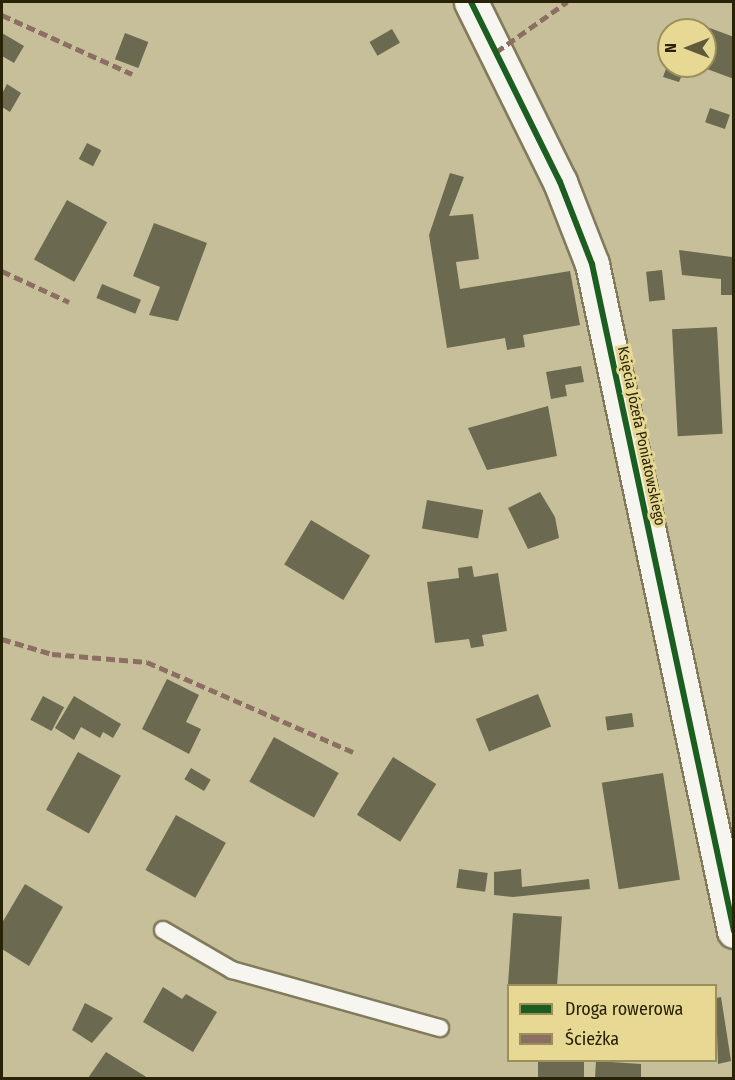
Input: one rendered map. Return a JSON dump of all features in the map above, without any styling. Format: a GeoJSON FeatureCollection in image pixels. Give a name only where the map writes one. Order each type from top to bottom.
{"type":"FeatureCollection","features":[{"type":"Feature","properties":{"kind":"street","name":"Księcia Józefa Poniatowskiego"},"geometry":{"type":"LineString","coordinates":[[471,2],[560,182],[592,264],[734,931]]}},
{"type":"Feature","properties":{"kind":"lane"},"geometry":{"type":"LineString","coordinates":[[163,930],[231,970],[440,1028]]}},
{"type":"Feature","properties":{"kind":"building"},"geometry":{"type":"Polygon","coordinates":[[[392,29],[400,43],[377,56],[369,42],[392,29]]]}},
{"type":"Feature","properties":{"kind":"building"},"geometry":{"type":"Polygon","coordinates":[[[717,31],[734,37],[734,79],[717,73],[717,31]]]}},
{"type":"Feature","properties":{"kind":"building"},"geometry":{"type":"Polygon","coordinates":[[[2,33],[24,46],[14,63],[2,56],[2,33]]]}},
{"type":"Feature","properties":{"kind":"building"},"geometry":{"type":"Polygon","coordinates":[[[125,33],[148,42],[138,68],[115,59],[125,33]]]}},
{"type":"Feature","properties":{"kind":"building"},"geometry":{"type":"Polygon","coordinates":[[[666,78],[681,78],[679,82],[666,78]]]}},
{"type":"Feature","properties":{"kind":"building"},"geometry":{"type":"Polygon","coordinates":[[[7,84],[21,93],[10,112],[2,107],[2,94],[7,84]]]}},
{"type":"Feature","properties":{"kind":"building"},"geometry":{"type":"Polygon","coordinates":[[[710,108],[730,115],[725,129],[705,122],[710,108]]]}},
{"type":"Feature","properties":{"kind":"building"},"geometry":{"type":"Polygon","coordinates":[[[87,143],[101,150],[93,166],[79,159],[87,143]]]}},
{"type":"Feature","properties":{"kind":"building"},"geometry":{"type":"Polygon","coordinates":[[[450,173],[464,177],[449,216],[473,214],[479,259],[456,262],[460,289],[570,271],[580,325],[523,335],[525,347],[507,350],[505,338],[447,348],[429,235],[450,173]]]}},
{"type":"Feature","properties":{"kind":"building"},"geometry":{"type":"Polygon","coordinates":[[[67,200],[107,222],[74,282],[34,259],[67,200]]]}},
{"type":"Feature","properties":{"kind":"building"},"geometry":{"type":"Polygon","coordinates":[[[154,223],[207,243],[178,321],[149,315],[160,287],[133,276],[154,223]]]}},
{"type":"Feature","properties":{"kind":"building"},"geometry":{"type":"Polygon","coordinates":[[[679,250],[732,257],[733,295],[721,295],[721,279],[682,275],[679,250]]]}},
{"type":"Feature","properties":{"kind":"building"},"geometry":{"type":"Polygon","coordinates":[[[662,270],[665,300],[649,302],[646,272],[662,270]]]}},
{"type":"Feature","properties":{"kind":"building"},"geometry":{"type":"Polygon","coordinates":[[[102,284],[141,300],[135,314],[96,298],[102,284]]]}},
{"type":"Feature","properties":{"kind":"building"},"geometry":{"type":"Polygon","coordinates":[[[717,327],[723,434],[678,436],[672,329],[717,327]]]}},
{"type":"Feature","properties":{"kind":"building"},"geometry":{"type":"Polygon","coordinates":[[[581,366],[584,382],[565,385],[567,396],[551,399],[546,372],[581,366]]]}},
{"type":"Feature","properties":{"kind":"building"},"geometry":{"type":"Polygon","coordinates":[[[548,406],[557,456],[487,470],[468,428],[548,406]]]}},
{"type":"Feature","properties":{"kind":"building"},"geometry":{"type":"Polygon","coordinates":[[[540,492],[555,517],[559,538],[528,549],[508,508],[540,492]]]}},
{"type":"Feature","properties":{"kind":"building"},"geometry":{"type":"Polygon","coordinates":[[[427,500],[483,510],[478,538],[422,529],[427,500]]]}},
{"type":"Feature","properties":{"kind":"building"},"geometry":{"type":"Polygon","coordinates":[[[311,520],[370,556],[343,600],[284,565],[311,520]]]}},
{"type":"Feature","properties":{"kind":"building"},"geometry":{"type":"Polygon","coordinates":[[[472,566],[474,577],[498,573],[507,631],[482,635],[484,646],[471,648],[469,639],[435,643],[427,582],[459,578],[458,568],[472,566]]]}},
{"type":"Feature","properties":{"kind":"building"},"geometry":{"type":"Polygon","coordinates":[[[167,679],[199,695],[186,722],[201,729],[189,754],[142,729],[167,679]]]}},
{"type":"Feature","properties":{"kind":"building"},"geometry":{"type":"Polygon","coordinates":[[[538,694],[551,726],[489,752],[476,719],[538,694]]]}},
{"type":"Feature","properties":{"kind":"building"},"geometry":{"type":"Polygon","coordinates":[[[43,696],[64,707],[52,731],[30,720],[43,696]]]}},
{"type":"Feature","properties":{"kind":"building"},"geometry":{"type":"Polygon","coordinates":[[[74,696],[121,724],[113,738],[103,732],[100,738],[81,727],[74,740],[55,728],[74,696]]]}},
{"type":"Feature","properties":{"kind":"building"},"geometry":{"type":"Polygon","coordinates":[[[632,713],[634,727],[607,731],[605,717],[632,713]]]}},
{"type":"Feature","properties":{"kind":"building"},"geometry":{"type":"Polygon","coordinates":[[[274,737],[339,773],[314,817],[249,782],[274,737]]]}},
{"type":"Feature","properties":{"kind":"building"},"geometry":{"type":"Polygon","coordinates":[[[78,752],[121,776],[89,833],[46,810],[78,752]]]}},
{"type":"Feature","properties":{"kind":"building"},"geometry":{"type":"Polygon","coordinates":[[[393,757],[436,784],[400,842],[357,815],[393,757]]]}},
{"type":"Feature","properties":{"kind":"building"},"geometry":{"type":"Polygon","coordinates":[[[191,768],[211,780],[204,791],[184,779],[191,768]]]}},
{"type":"Feature","properties":{"kind":"building"},"geometry":{"type":"Polygon","coordinates":[[[663,773],[680,880],[619,889],[602,783],[663,773]]]}},
{"type":"Feature","properties":{"kind":"building"},"geometry":{"type":"Polygon","coordinates":[[[176,815],[226,843],[195,898],[145,870],[176,815]]]}},
{"type":"Feature","properties":{"kind":"building"},"geometry":{"type":"Polygon","coordinates":[[[459,869],[488,873],[485,892],[456,888],[459,869]]]}},
{"type":"Feature","properties":{"kind":"building"},"geometry":{"type":"Polygon","coordinates":[[[521,869],[522,887],[589,879],[590,889],[513,897],[494,895],[494,872],[521,869]]]}},
{"type":"Feature","properties":{"kind":"building"},"geometry":{"type":"Polygon","coordinates":[[[25,884],[63,907],[29,966],[2,949],[2,923],[25,884]]]}},
{"type":"Feature","properties":{"kind":"building"},"geometry":{"type":"Polygon","coordinates":[[[513,913],[562,916],[557,984],[508,984],[513,913]]]}},
{"type":"Feature","properties":{"kind":"building"},"geometry":{"type":"Polygon","coordinates":[[[163,987],[182,999],[186,994],[217,1012],[193,1052],[143,1022],[163,987]]]}},
{"type":"Feature","properties":{"kind":"building"},"geometry":{"type":"Polygon","coordinates":[[[721,997],[731,1061],[718,1064],[717,1031],[717,998],[721,997]]]}},
{"type":"Feature","properties":{"kind":"building"},"geometry":{"type":"Polygon","coordinates":[[[85,1003],[113,1018],[92,1043],[72,1030],[85,1003]]]}},
{"type":"Feature","properties":{"kind":"building"},"geometry":{"type":"Polygon","coordinates":[[[106,1052],[148,1078],[88,1078],[106,1052]]]}},
{"type":"Feature","properties":{"kind":"building"},"geometry":{"type":"Polygon","coordinates":[[[538,1062],[584,1062],[584,1078],[538,1078],[538,1062]]]}},
{"type":"Feature","properties":{"kind":"building"},"geometry":{"type":"Polygon","coordinates":[[[596,1062],[641,1064],[641,1078],[595,1078],[596,1062]]]}},
{"type":"Feature","properties":{"kind":"marked path"},"geometry":{"type":"LineString","coordinates":[[496,52],[567,2]]}},
{"type":"Feature","properties":{"kind":"marked path"},"geometry":{"type":"LineString","coordinates":[[2,15],[132,74]]}},
{"type":"Feature","properties":{"kind":"marked path"},"geometry":{"type":"LineString","coordinates":[[2,271],[69,302]]}},
{"type":"Feature","properties":{"kind":"marked path"},"geometry":{"type":"LineString","coordinates":[[2,639],[52,654],[147,662],[353,752]]}},
{"type":"Feature","properties":{"kind":"cycle path"},"geometry":{"type":"LineString","coordinates":[[471,2],[560,182],[592,264],[734,931]]}}]}
